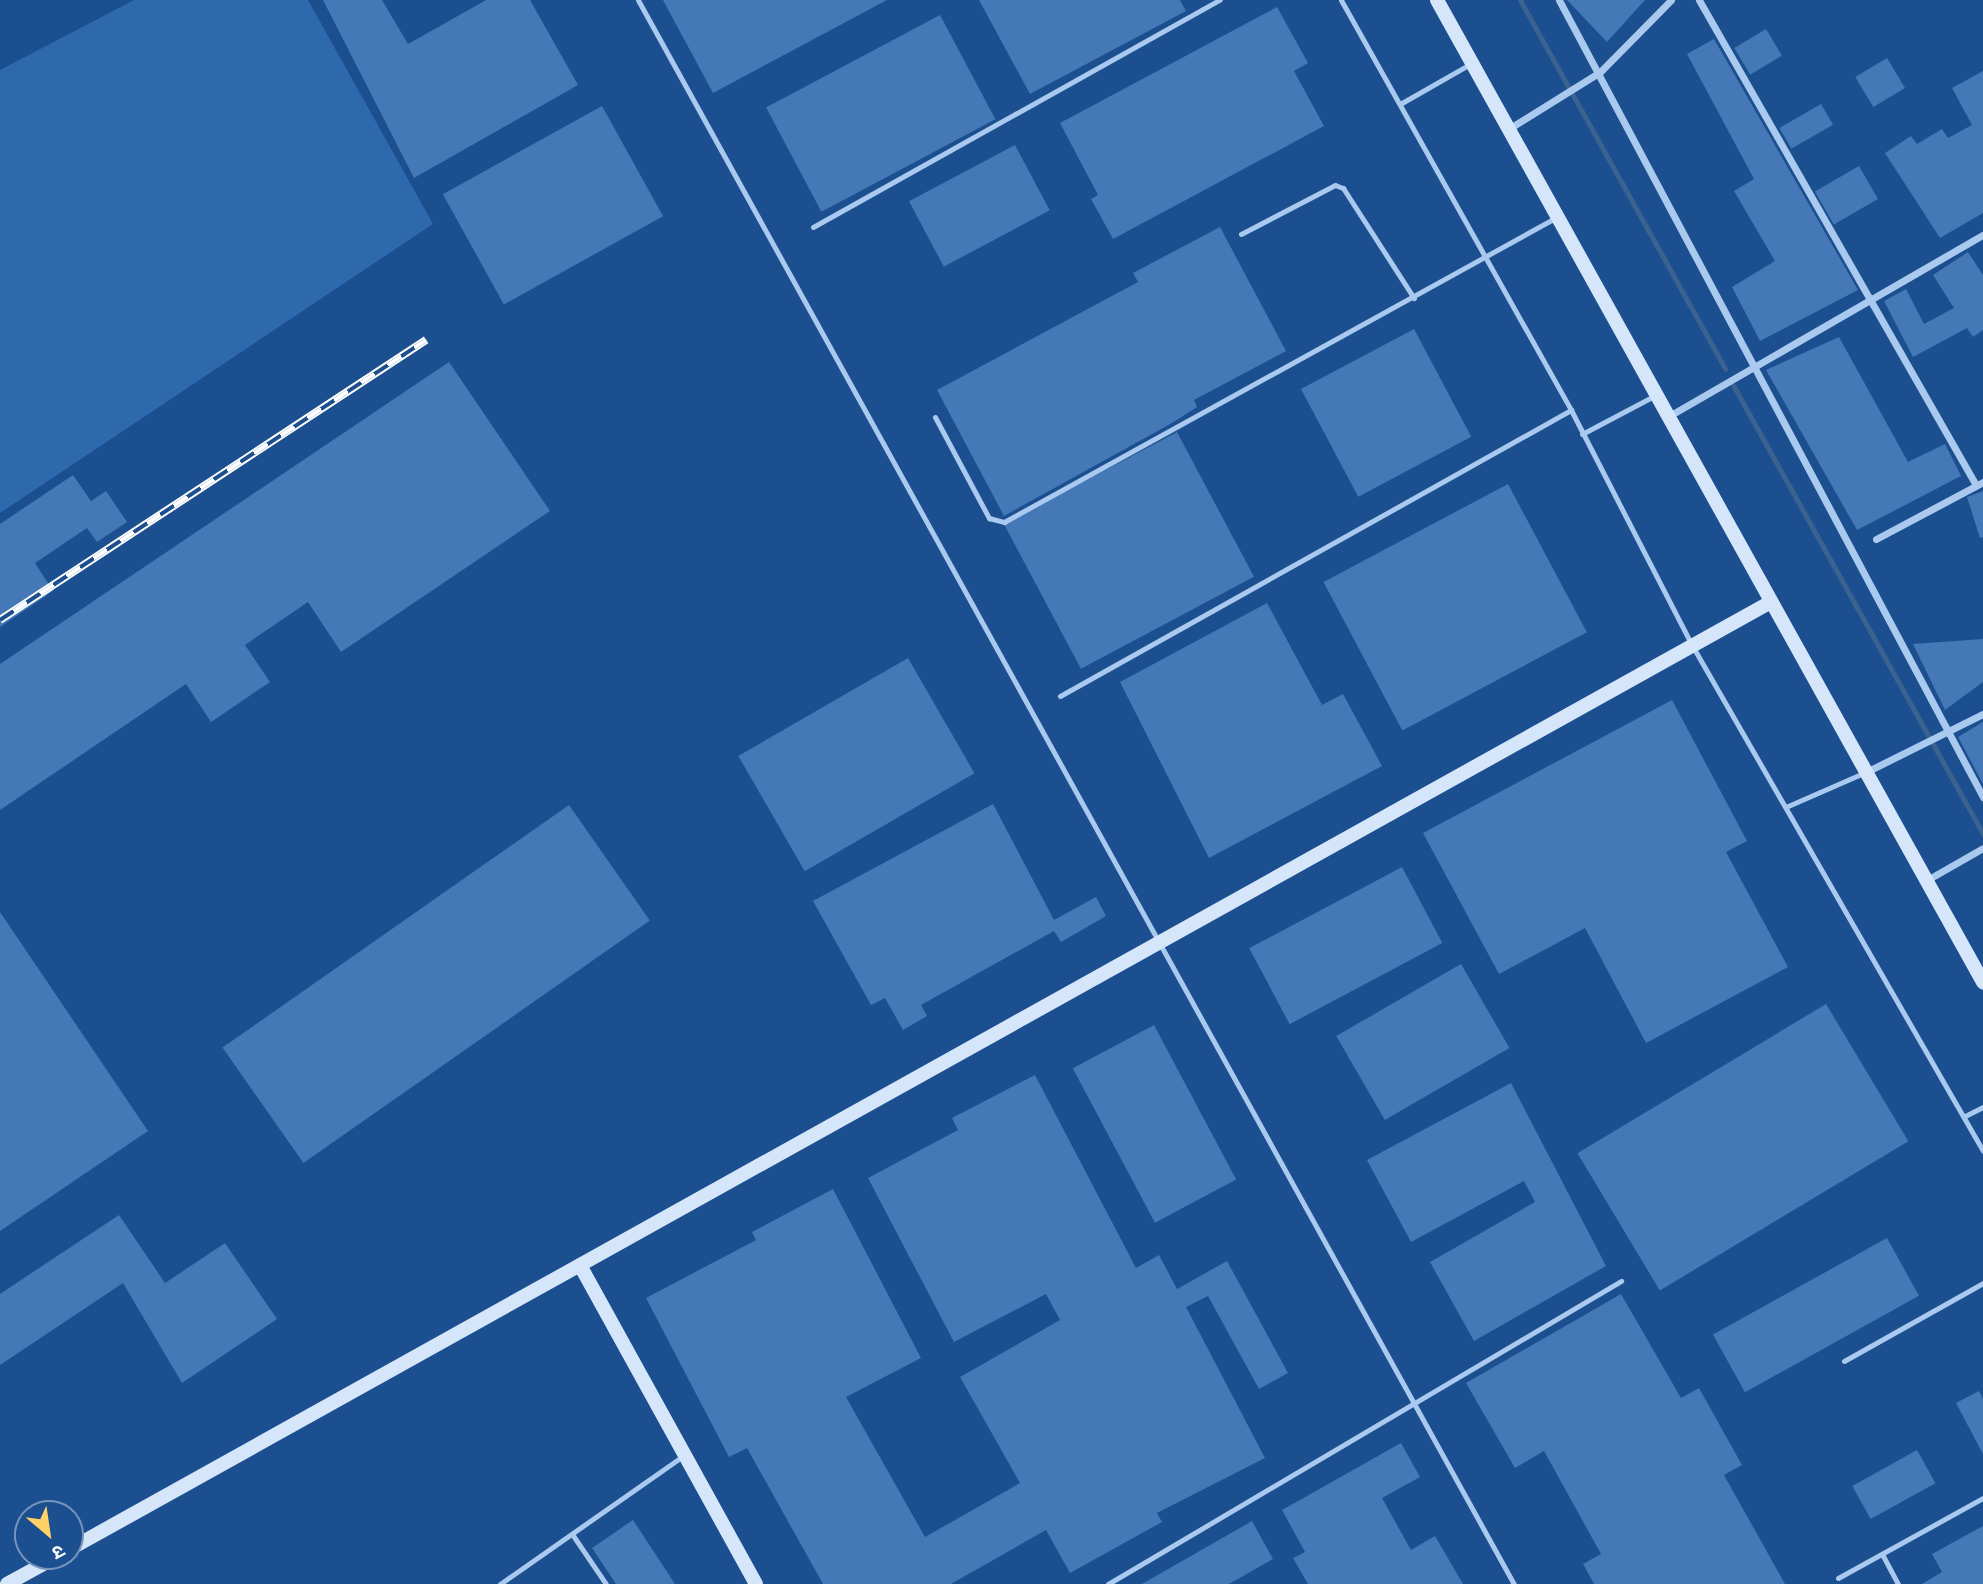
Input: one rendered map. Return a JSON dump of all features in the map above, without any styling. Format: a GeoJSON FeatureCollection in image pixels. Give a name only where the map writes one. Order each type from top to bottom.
{"type":"FeatureCollection","features":[{"type":"Feature","properties":{"kind":"street"},"geometry":{"type":"LineString","coordinates":[[1437,0],[1983,982]]}},
{"type":"Feature","properties":{"kind":"street"},"geometry":{"type":"LineString","coordinates":[[1559,0],[1600,72],[1945,733],[1983,797]]}},
{"type":"Feature","properties":{"kind":"street"},"geometry":{"type":"LineString","coordinates":[[1510,128],[1568,96],[1600,72],[1671,0]]}},
{"type":"Feature","properties":{"kind":"street"},"geometry":{"type":"LineString","coordinates":[[1699,0],[1979,483],[1876,539]]}},
{"type":"Feature","properties":{"kind":"street"},"geometry":{"type":"LineString","coordinates":[[1668,416],[1756,369],[1983,235]]}},
{"type":"Feature","properties":{"kind":"street"},"geometry":{"type":"LineString","coordinates":[[84,1541],[581,1267],[1771,602]]}},
{"type":"Feature","properties":{"kind":"street"},"geometry":{"type":"LineString","coordinates":[[1866,772],[1983,714]]}},
{"type":"Feature","properties":{"kind":"street"},"geometry":{"type":"LineString","coordinates":[[1926,880],[1983,848]]}},
{"type":"Feature","properties":{"kind":"street"},"geometry":{"type":"LineString","coordinates":[[581,1267],[756,1584]]}},
{"type":"Feature","properties":{"kind":"street"},"geometry":{"type":"LineString","coordinates":[[7,1584],[32,1570]]}},
{"type":"Feature","properties":{"kind":"lane"},"geometry":{"type":"LineString","coordinates":[[638,0],[1157,943],[1514,1584]]}},
{"type":"Feature","properties":{"kind":"lane"},"geometry":{"type":"LineString","coordinates":[[813,227],[1220,0]]}},
{"type":"Feature","properties":{"kind":"lane"},"geometry":{"type":"LineString","coordinates":[[1341,0],[1583,433],[1693,647],[1788,806],[1983,1151]]}},
{"type":"Feature","properties":{"kind":"lane"},"geometry":{"type":"LineString","coordinates":[[1400,104],[1472,63]]}},
{"type":"Feature","properties":{"kind":"lane"},"geometry":{"type":"LineString","coordinates":[[1241,234],[1322,188],[1343,188],[1414,298]]}},
{"type":"Feature","properties":{"kind":"lane"},"geometry":{"type":"LineString","coordinates":[[935,417],[998,523],[1414,298],[1557,217]]}},
{"type":"Feature","properties":{"kind":"lane"},"geometry":{"type":"LineString","coordinates":[[1583,433],[1656,395]]}},
{"type":"Feature","properties":{"kind":"lane"},"geometry":{"type":"LineString","coordinates":[[1060,696],[1571,411]]}},
{"type":"Feature","properties":{"kind":"lane"},"geometry":{"type":"LineString","coordinates":[[1788,806],[1866,772]]}},
{"type":"Feature","properties":{"kind":"lane"},"geometry":{"type":"LineString","coordinates":[[1965,1116],[1983,1107]]}},
{"type":"Feature","properties":{"kind":"lane"},"geometry":{"type":"LineString","coordinates":[[1108,1584],[1414,1406],[1621,1281]]}},
{"type":"Feature","properties":{"kind":"lane"},"geometry":{"type":"LineString","coordinates":[[1844,1361],[1983,1283]]}},
{"type":"Feature","properties":{"kind":"lane"},"geometry":{"type":"LineString","coordinates":[[500,1584],[684,1455]]}},
{"type":"Feature","properties":{"kind":"lane"},"geometry":{"type":"LineString","coordinates":[[1838,1578],[1983,1499]]}},
{"type":"Feature","properties":{"kind":"lane"},"geometry":{"type":"LineString","coordinates":[[572,1534],[606,1584]]}},
{"type":"Feature","properties":{"kind":"lane"},"geometry":{"type":"LineString","coordinates":[[1882,1554],[1898,1584]]}},
{"type":"Feature","properties":{"kind":"shaded area"},"geometry":{"type":"Polygon","coordinates":[[[134,0],[308,0],[433,224],[0,513],[0,70],[134,0]]]}},
{"type":"Feature","properties":{"kind":"building"},"geometry":{"type":"Polygon","coordinates":[[[323,0],[382,0],[408,44],[486,0],[530,0],[578,85],[414,178],[323,0]]]}},
{"type":"Feature","properties":{"kind":"building"},"geometry":{"type":"Polygon","coordinates":[[[663,0],[887,0],[713,93],[663,0]]]}},
{"type":"Feature","properties":{"kind":"building"},"geometry":{"type":"Polygon","coordinates":[[[979,0],[1180,0],[1186,11],[1030,94],[979,0]]]}},
{"type":"Feature","properties":{"kind":"building"},"geometry":{"type":"Polygon","coordinates":[[[1567,0],[1645,0],[1607,42],[1567,0]]]}},
{"type":"Feature","properties":{"kind":"building"},"geometry":{"type":"Polygon","coordinates":[[[1277,7],[1308,63],[1294,71],[1324,126],[1113,239],[1091,199],[1098,195],[1060,123],[1277,7]]]}},
{"type":"Feature","properties":{"kind":"building"},"geometry":{"type":"Polygon","coordinates":[[[940,15],[995,119],[821,212],[766,107],[940,15]]]}},
{"type":"Feature","properties":{"kind":"building"},"geometry":{"type":"Polygon","coordinates":[[[1766,29],[1782,56],[1750,75],[1734,48],[1766,29]]]}},
{"type":"Feature","properties":{"kind":"building"},"geometry":{"type":"Polygon","coordinates":[[[1714,39],[1858,290],[1760,341],[1732,287],[1775,261],[1734,191],[1754,179],[1687,54],[1714,39]]]}},
{"type":"Feature","properties":{"kind":"building"},"geometry":{"type":"Polygon","coordinates":[[[1887,58],[1905,88],[1873,107],[1855,77],[1887,58]]]}},
{"type":"Feature","properties":{"kind":"building"},"geometry":{"type":"Polygon","coordinates":[[[1983,71],[1983,213],[1940,238],[1885,153],[1911,136],[1917,144],[1942,129],[1948,138],[1972,125],[1952,88],[1983,71]]]}},
{"type":"Feature","properties":{"kind":"building"},"geometry":{"type":"Polygon","coordinates":[[[1821,104],[1833,125],[1791,149],[1779,128],[1821,104]]]}},
{"type":"Feature","properties":{"kind":"building"},"geometry":{"type":"Polygon","coordinates":[[[602,106],[663,216],[504,304],[443,194],[602,106]]]}},
{"type":"Feature","properties":{"kind":"building"},"geometry":{"type":"Polygon","coordinates":[[[1015,145],[1050,210],[944,267],[909,201],[1015,145]]]}},
{"type":"Feature","properties":{"kind":"building"},"geometry":{"type":"Polygon","coordinates":[[[1859,166],[1878,199],[1834,224],[1815,192],[1859,166]]]}},
{"type":"Feature","properties":{"kind":"building"},"geometry":{"type":"Polygon","coordinates":[[[1220,227],[1286,351],[1194,400],[1197,407],[1172,423],[1004,516],[937,390],[1138,282],[1133,273],[1220,227]]]}},
{"type":"Feature","properties":{"kind":"building"},"geometry":{"type":"Polygon","coordinates":[[[1968,252],[1983,275],[1983,330],[1973,337],[1967,328],[1913,357],[1884,301],[1906,289],[1924,324],[1954,308],[1933,275],[1968,252]]]}},
{"type":"Feature","properties":{"kind":"building"},"geometry":{"type":"Polygon","coordinates":[[[1414,329],[1471,437],[1358,497],[1301,389],[1414,329]]]}},
{"type":"Feature","properties":{"kind":"building"},"geometry":{"type":"Polygon","coordinates":[[[1839,337],[1908,462],[1945,444],[1961,476],[1857,530],[1766,370],[1839,337]]]}},
{"type":"Feature","properties":{"kind":"building"},"geometry":{"type":"Polygon","coordinates":[[[449,362],[550,511],[341,652],[308,602],[245,645],[270,682],[211,722],[186,684],[0,810],[0,664],[449,362]]]}},
{"type":"Feature","properties":{"kind":"building"},"geometry":{"type":"Polygon","coordinates":[[[1177,432],[1254,577],[1081,669],[1004,524],[1177,432]]]}},
{"type":"Feature","properties":{"kind":"building"},"geometry":{"type":"Polygon","coordinates":[[[73,475],[91,501],[106,491],[127,522],[97,542],[87,528],[35,563],[53,591],[0,627],[0,524],[73,475]]]}},
{"type":"Feature","properties":{"kind":"building"},"geometry":{"type":"Polygon","coordinates":[[[1508,484],[1587,632],[1402,730],[1323,582],[1508,484]]]}},
{"type":"Feature","properties":{"kind":"building"},"geometry":{"type":"Polygon","coordinates":[[[1983,491],[1983,537],[1980,538],[1967,497],[1983,491]]]}},
{"type":"Feature","properties":{"kind":"building"},"geometry":{"type":"Polygon","coordinates":[[[1267,603],[1322,705],[1343,694],[1382,766],[1209,858],[1120,682],[1267,603]]]}},
{"type":"Feature","properties":{"kind":"building"},"geometry":{"type":"Polygon","coordinates":[[[1983,639],[1983,682],[1945,710],[1913,644],[1983,639]]]}},
{"type":"Feature","properties":{"kind":"building"},"geometry":{"type":"Polygon","coordinates":[[[908,658],[974,773],[805,871],[738,756],[908,658]]]}},
{"type":"Feature","properties":{"kind":"building"},"geometry":{"type":"Polygon","coordinates":[[[1672,700],[1747,841],[1726,852],[1788,967],[1646,1043],[1585,928],[1499,974],[1423,833],[1672,700]]]}},
{"type":"Feature","properties":{"kind":"building"},"geometry":{"type":"Polygon","coordinates":[[[1983,722],[1983,784],[1958,737],[1983,722]]]}},
{"type":"Feature","properties":{"kind":"building"},"geometry":{"type":"Polygon","coordinates":[[[993,804],[1054,920],[1096,897],[1106,916],[1061,942],[1054,931],[921,1005],[927,1016],[903,1030],[885,998],[871,1005],[813,901],[993,804]]]}},
{"type":"Feature","properties":{"kind":"building"},"geometry":{"type":"Polygon","coordinates":[[[569,805],[650,921],[303,1163],[222,1048],[569,805]]]}},
{"type":"Feature","properties":{"kind":"building"},"geometry":{"type":"Polygon","coordinates":[[[1402,867],[1442,943],[1290,1024],[1249,948],[1402,867]]]}},
{"type":"Feature","properties":{"kind":"building"},"geometry":{"type":"Polygon","coordinates":[[[0,912],[148,1131],[0,1231],[0,912]]]}},
{"type":"Feature","properties":{"kind":"building"},"geometry":{"type":"Polygon","coordinates":[[[1461,964],[1510,1048],[1385,1120],[1336,1036],[1461,964]]]}},
{"type":"Feature","properties":{"kind":"building"},"geometry":{"type":"Polygon","coordinates":[[[1826,1004],[1908,1141],[1660,1291],[1577,1153],[1826,1004]]]}},
{"type":"Feature","properties":{"kind":"building"},"geometry":{"type":"Polygon","coordinates":[[[1154,1025],[1236,1180],[1155,1223],[1073,1068],[1154,1025]]]}},
{"type":"Feature","properties":{"kind":"building"},"geometry":{"type":"Polygon","coordinates":[[[1035,1075],[1136,1268],[1159,1255],[1177,1289],[1227,1261],[1288,1373],[1259,1389],[1208,1296],[1186,1307],[1265,1458],[1157,1513],[1162,1522],[1070,1573],[1046,1530],[951,1584],[823,1584],[747,1448],[729,1457],[646,1298],[756,1240],[752,1232],[833,1189],[921,1358],[846,1397],[925,1537],[1020,1483],[960,1377],[1060,1320],[1046,1294],[954,1342],[868,1178],[958,1130],[952,1118],[1035,1075]]]}},
{"type":"Feature","properties":{"kind":"building"},"geometry":{"type":"Polygon","coordinates":[[[1511,1083],[1606,1266],[1474,1341],[1430,1262],[1535,1202],[1524,1181],[1411,1242],[1367,1160],[1511,1083]]]}},
{"type":"Feature","properties":{"kind":"building"},"geometry":{"type":"Polygon","coordinates":[[[119,1215],[165,1283],[225,1243],[277,1319],[182,1383],[123,1283],[0,1365],[0,1294],[119,1215]]]}},
{"type":"Feature","properties":{"kind":"building"},"geometry":{"type":"Polygon","coordinates":[[[1887,1238],[1919,1296],[1745,1392],[1713,1334],[1887,1238]]]}},
{"type":"Feature","properties":{"kind":"building"},"geometry":{"type":"Polygon","coordinates":[[[1621,1294],[1681,1398],[1699,1388],[1742,1465],[1724,1475],[1785,1584],[1594,1584],[1583,1564],[1601,1554],[1544,1451],[1515,1468],[1466,1383],[1621,1294]]]}},
{"type":"Feature","properties":{"kind":"building"},"geometry":{"type":"Polygon","coordinates":[[[1979,1391],[1983,1399],[1983,1454],[1956,1403],[1979,1391]]]}},
{"type":"Feature","properties":{"kind":"building"},"geometry":{"type":"Polygon","coordinates":[[[1401,1443],[1420,1477],[1382,1498],[1411,1550],[1435,1536],[1463,1584],[1308,1584],[1293,1558],[1305,1552],[1282,1510],[1401,1443]]]}},
{"type":"Feature","properties":{"kind":"building"},"geometry":{"type":"Polygon","coordinates":[[[1917,1450],[1935,1483],[1871,1519],[1852,1486],[1917,1450]]]}},
{"type":"Feature","properties":{"kind":"building"},"geometry":{"type":"Polygon","coordinates":[[[633,1520],[675,1584],[616,1584],[592,1548],[633,1520]]]}},
{"type":"Feature","properties":{"kind":"building"},"geometry":{"type":"Polygon","coordinates":[[[1252,1521],[1273,1559],[1229,1584],[1142,1584],[1252,1521]]]}},
{"type":"Feature","properties":{"kind":"building"},"geometry":{"type":"Polygon","coordinates":[[[1983,1526],[1983,1584],[1922,1584],[1942,1572],[1932,1554],[1983,1526]]]}},
{"type":"Feature","properties":{"kind":"waterway"},"geometry":{"type":"LineString","coordinates":[[1520,0],[1725,369]]}},
{"type":"Feature","properties":{"kind":"waterway"},"geometry":{"type":"LineString","coordinates":[[1733,385],[1983,834]]}},
{"type":"Feature","properties":{"kind":"railway"},"geometry":{"type":"LineString","coordinates":[[0,620],[426,340]]}}]}
